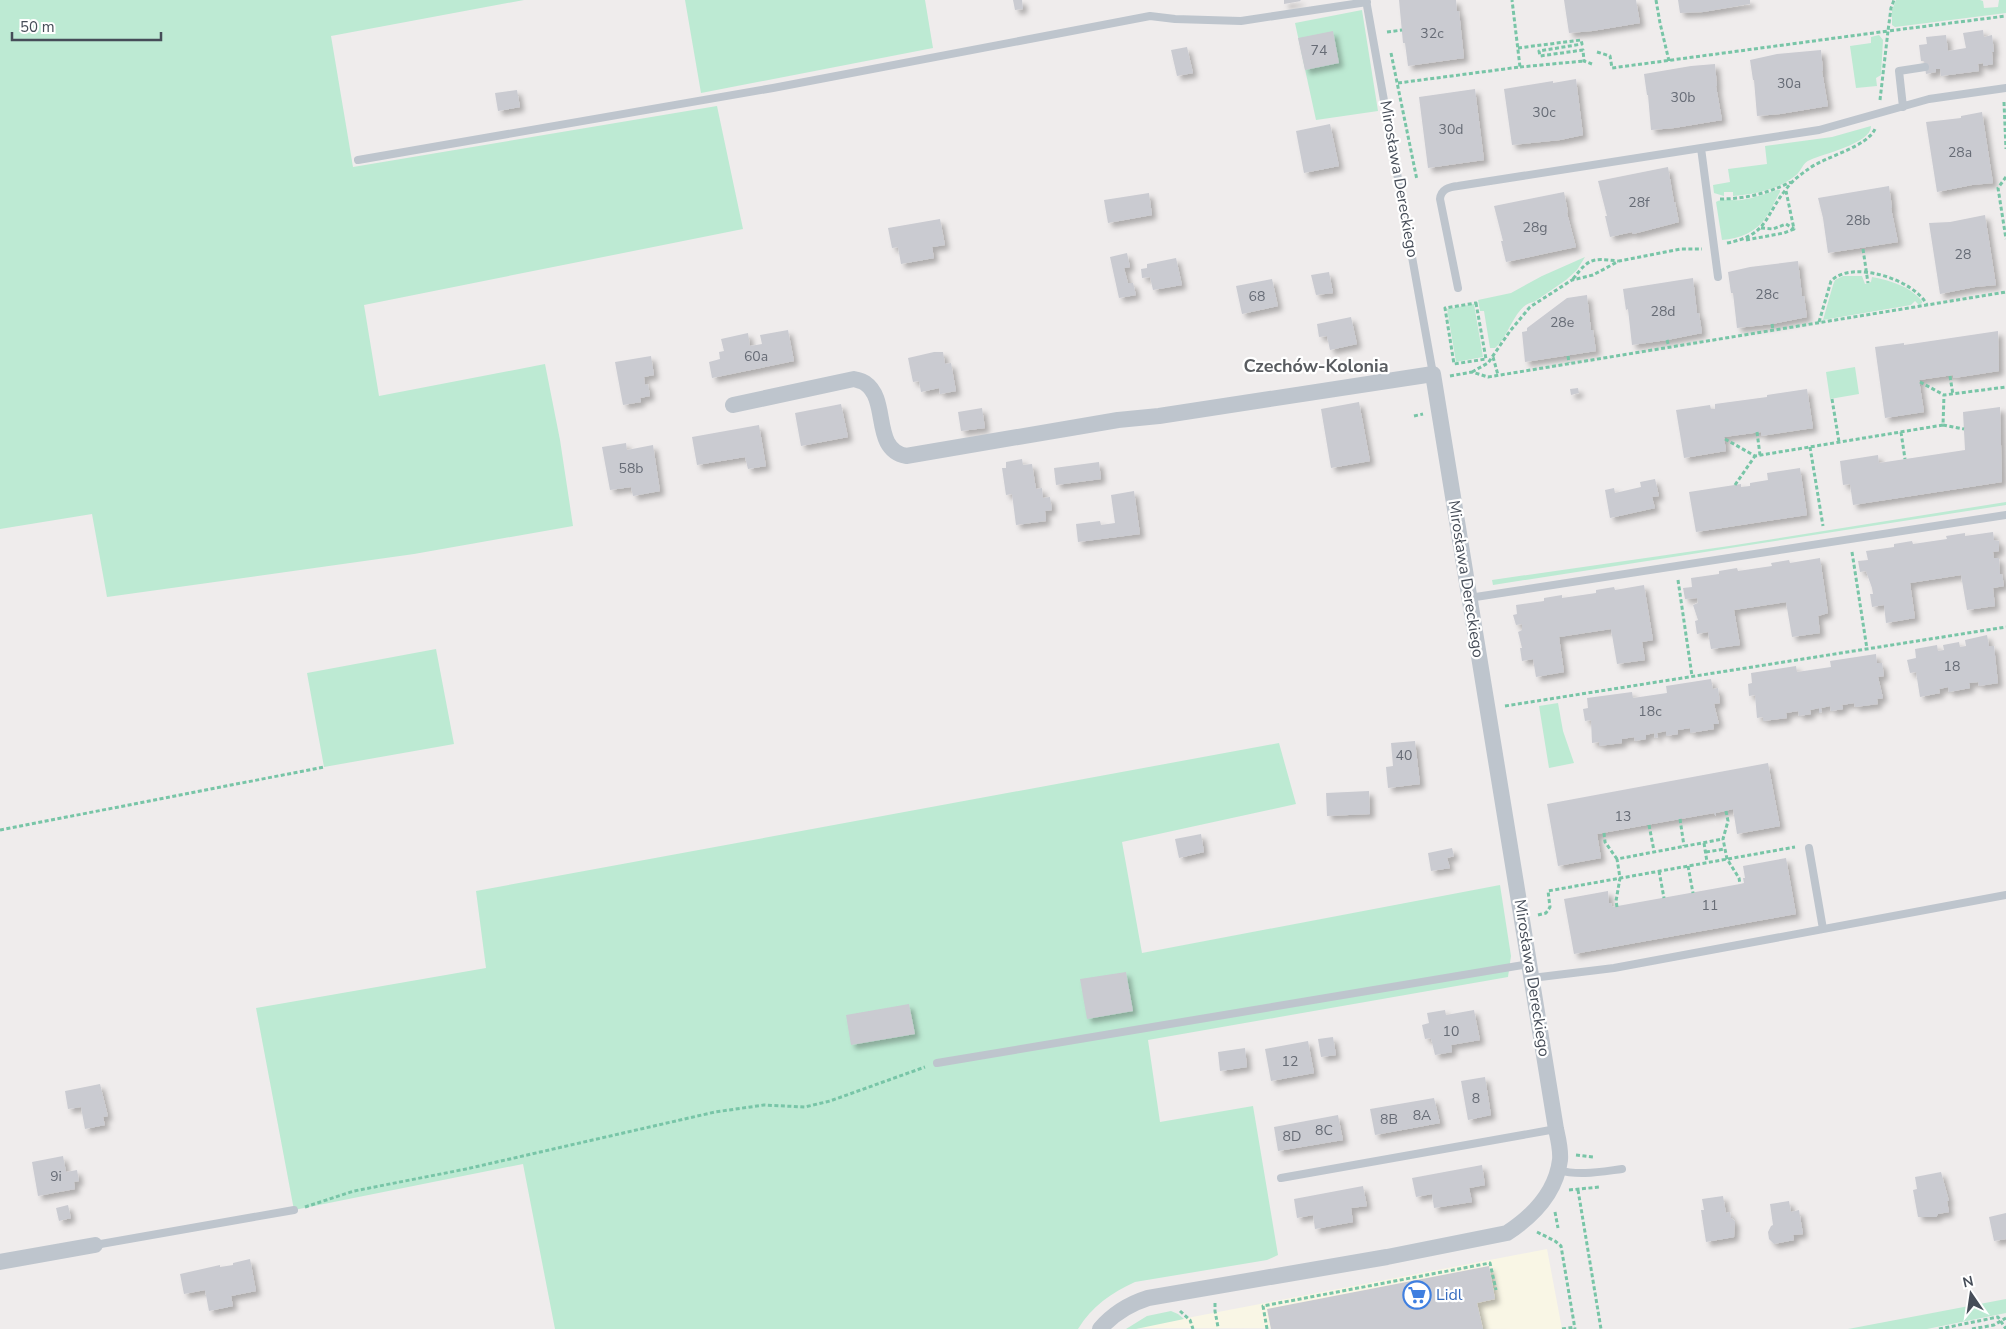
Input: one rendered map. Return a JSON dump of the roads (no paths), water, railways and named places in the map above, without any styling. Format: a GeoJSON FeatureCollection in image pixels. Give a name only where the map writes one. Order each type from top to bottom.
{"type":"FeatureCollection","features":[{"type":"Feature","properties":{"kind":"street"},"geometry":{"type":"LineString","coordinates":[[733,406],[854,379],[865,383],[875,396],[887,444],[898,454],[906,456],[1118,420],[1159,416],[1439,375]]}},
{"type":"Feature","properties":{"kind":"street","name":"Mirosława Dereckiego"},"geometry":{"type":"LineString","coordinates":[[1439,375],[1469,598],[1556,1128],[1559,1164]]}},
{"type":"Feature","properties":{"kind":"street"},"geometry":{"type":"LineString","coordinates":[[1100,1329],[1110,1317],[1123,1308],[1148,1298],[1507,1233],[1524,1222],[1536,1211],[1547,1195],[1559,1164]]}},
{"type":"Feature","properties":{"kind":"street"},"geometry":{"type":"LineString","coordinates":[[0,1262],[95,1245]]}},
{"type":"Feature","properties":{"kind":"lane"},"geometry":{"type":"LineString","coordinates":[[358,160],[782,86],[1150,16],[1241,21],[1366,1]]}},
{"type":"Feature","properties":{"kind":"lane","name":"Mirosława Dereckiego"},"geometry":{"type":"LineString","coordinates":[[1366,1],[1439,375]]}},
{"type":"Feature","properties":{"kind":"lane"},"geometry":{"type":"LineString","coordinates":[[1903,107],[1899,71],[1925,67]]}},
{"type":"Feature","properties":{"kind":"lane"},"geometry":{"type":"LineString","coordinates":[[1458,288],[1440,199],[1444,190],[1458,186],[1819,130],[1946,96],[2005,91]]}},
{"type":"Feature","properties":{"kind":"lane"},"geometry":{"type":"LineString","coordinates":[[1701,148],[1718,276]]}},
{"type":"Feature","properties":{"kind":"lane"},"geometry":{"type":"LineString","coordinates":[[1469,598],[2006,515]]}},
{"type":"Feature","properties":{"kind":"lane"},"geometry":{"type":"LineString","coordinates":[[1809,848],[1823,929]]}},
{"type":"Feature","properties":{"kind":"lane"},"geometry":{"type":"LineString","coordinates":[[938,1063],[1530,971],[1614,968],[2006,895]]}},
{"type":"Feature","properties":{"kind":"lane"},"geometry":{"type":"LineString","coordinates":[[1281,1178],[1556,1128]]}},
{"type":"Feature","properties":{"kind":"lane"},"geometry":{"type":"LineString","coordinates":[[1559,1164],[1571,1174],[1588,1174],[1622,1169]]}},
{"type":"Feature","properties":{"kind":"lane"},"geometry":{"type":"LineString","coordinates":[[95,1245],[294,1210]]}},
{"type":"Feature","properties":{"kind":"place","name":"Lidl"},"geometry":{"type":"Point","coordinates":[1417,1295]}},
{"type":"Feature","properties":{"kind":"district","name":"Czechów-Kolonia"},"geometry":{"type":"Point","coordinates":[1316,366]}}]}
